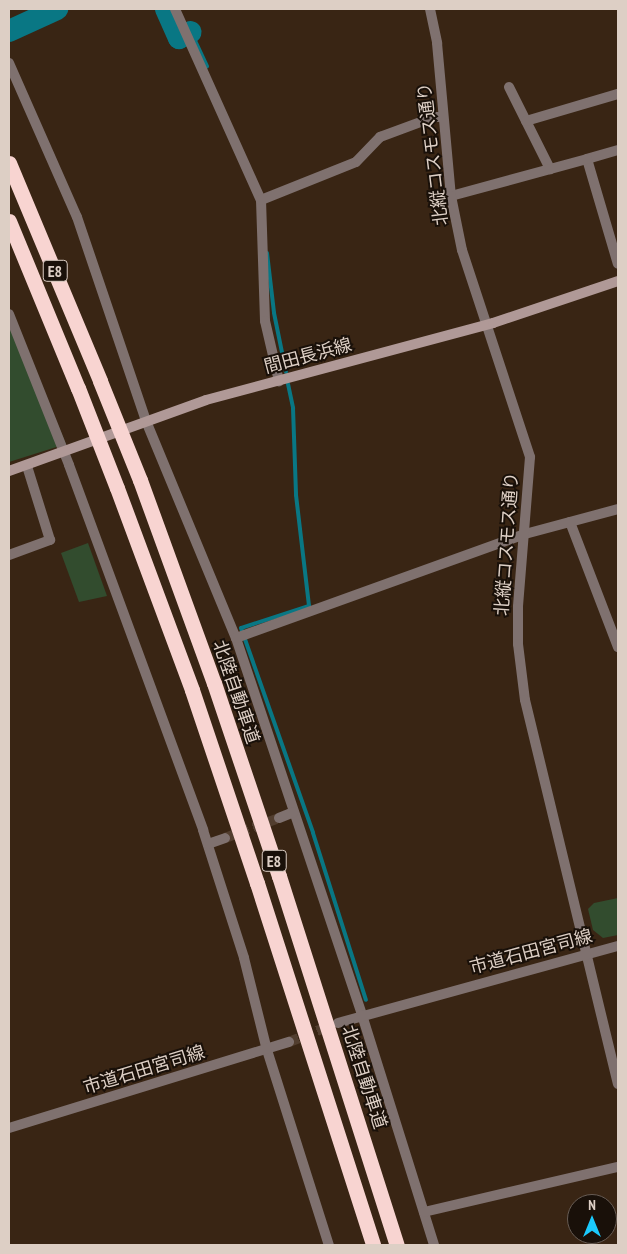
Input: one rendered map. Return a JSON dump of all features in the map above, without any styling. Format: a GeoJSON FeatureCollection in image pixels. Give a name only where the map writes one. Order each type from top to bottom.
{"type":"FeatureCollection","features":[{"type":"Feature","properties":{"kind":"highway","name":"北陸自動車道"},"geometry":{"type":"LineString","coordinates":[[9,163],[140,480],[214,683],[276,867],[397,1245]]}},
{"type":"Feature","properties":{"kind":"highway","name":"E8"},"geometry":{"type":"LineString","coordinates":[[9,221],[78,388],[185,672],[257,883],[372,1245]]}},
{"type":"Feature","properties":{"kind":"main road","name":"間田長浜線"},"geometry":{"type":"LineString","coordinates":[[9,471],[206,400],[488,325],[618,281]]}},
{"type":"Feature","properties":{"kind":"street"},"geometry":{"type":"LineString","coordinates":[[175,9],[260,200],[265,321],[279,381]]}},
{"type":"Feature","properties":{"kind":"street","name":"北縦コスモス通り"},"geometry":{"type":"LineString","coordinates":[[430,9],[437,43],[451,196],[462,250],[530,457],[518,644],[524,700],[618,1084]]}},
{"type":"Feature","properties":{"kind":"street"},"geometry":{"type":"LineString","coordinates":[[9,63],[77,216],[146,421],[236,638],[362,1015],[434,1245]]}},
{"type":"Feature","properties":{"kind":"street"},"geometry":{"type":"LineString","coordinates":[[509,87],[550,169]]}},
{"type":"Feature","properties":{"kind":"street"},"geometry":{"type":"LineString","coordinates":[[526,121],[618,94]]}},
{"type":"Feature","properties":{"kind":"street"},"geometry":{"type":"LineString","coordinates":[[260,200],[356,162],[380,136],[434,118],[443,117]]}},
{"type":"Feature","properties":{"kind":"street"},"geometry":{"type":"LineString","coordinates":[[451,196],[618,150]]}},
{"type":"Feature","properties":{"kind":"street"},"geometry":{"type":"LineString","coordinates":[[588,159],[618,264]]}},
{"type":"Feature","properties":{"kind":"street"},"geometry":{"type":"LineString","coordinates":[[9,314],[64,452],[208,844],[244,958],[267,1050],[329,1245]]}},
{"type":"Feature","properties":{"kind":"street"},"geometry":{"type":"LineString","coordinates":[[9,555],[50,540],[27,466]]}},
{"type":"Feature","properties":{"kind":"street"},"geometry":{"type":"LineString","coordinates":[[236,638],[525,534],[618,509]]}},
{"type":"Feature","properties":{"kind":"street"},"geometry":{"type":"LineString","coordinates":[[570,522],[618,647]]}},
{"type":"Feature","properties":{"kind":"street"},"geometry":{"type":"LineString","coordinates":[[279,818],[294,812]]}},
{"type":"Feature","properties":{"kind":"street"},"geometry":{"type":"LineString","coordinates":[[208,844],[225,838]]}},
{"type":"Feature","properties":{"kind":"street","name":"市道石田宮司線"},"geometry":{"type":"LineString","coordinates":[[338,1023],[618,946]]}},
{"type":"Feature","properties":{"kind":"street","name":"市道石田宮司線"},"geometry":{"type":"LineString","coordinates":[[9,1128],[290,1042]]}},
{"type":"Feature","properties":{"kind":"street"},"geometry":{"type":"LineString","coordinates":[[424,1212],[618,1167]]}},
{"type":"Feature","properties":{"kind":"green space"},"geometry":{"type":"Polygon","coordinates":[[[9,308],[66,444],[9,462],[9,308]]]}},
{"type":"Feature","properties":{"kind":"green space"},"geometry":{"type":"Polygon","coordinates":[[[88,543],[107,596],[79,602],[61,553],[88,543]]]}},
{"type":"Feature","properties":{"kind":"green space"},"geometry":{"type":"Polygon","coordinates":[[[618,898],[618,935],[603,938],[593,930],[588,909],[594,903],[618,898]]]}},
{"type":"Feature","properties":{"kind":"waterway"},"geometry":{"type":"LineString","coordinates":[[9,31],[57,9]]}},
{"type":"Feature","properties":{"kind":"waterway"},"geometry":{"type":"LineString","coordinates":[[166,9],[179,38],[191,32]]}},
{"type":"Feature","properties":{"kind":"waterway"},"geometry":{"type":"LineString","coordinates":[[191,32],[207,67]]}},
{"type":"Feature","properties":{"kind":"waterway"},"geometry":{"type":"LineString","coordinates":[[267,253],[274,313],[286,372]]}},
{"type":"Feature","properties":{"kind":"waterway"},"geometry":{"type":"LineString","coordinates":[[288,384],[293,408],[296,495],[309,606],[241,628],[313,833],[366,1000]]}},
{"type":"Feature","properties":{"kind":"tunnel"},"geometry":{"type":"LineString","coordinates":[[225,838],[279,818]]}},
{"type":"Feature","properties":{"kind":"tunnel"},"geometry":{"type":"LineString","coordinates":[[289,1042],[332,1025]]}}]}
